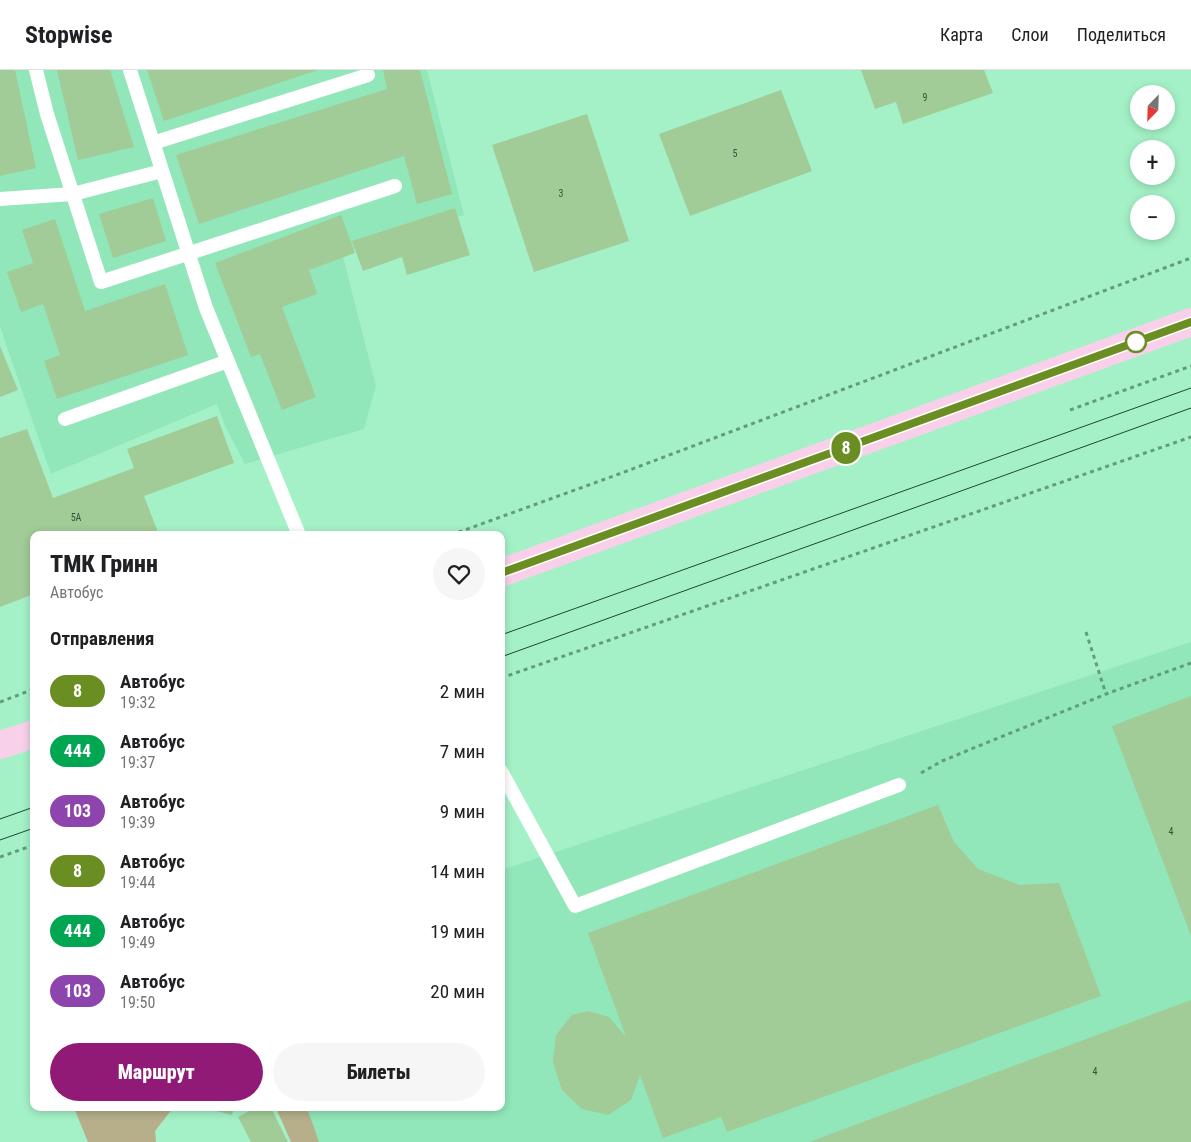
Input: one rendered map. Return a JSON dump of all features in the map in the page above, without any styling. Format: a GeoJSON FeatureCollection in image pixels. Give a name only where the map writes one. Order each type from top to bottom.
{"type":"FeatureCollection","features":[{"type":"Feature","properties":{"kind":"main road"},"geometry":{"type":"LineString","coordinates":[[505,573],[1191,322]]}},
{"type":"Feature","properties":{"kind":"main road"},"geometry":{"type":"LineString","coordinates":[[0,745],[30,735]]}},
{"type":"Feature","properties":{"kind":"lane"},"geometry":{"type":"LineString","coordinates":[[36,70],[47,114],[101,282],[395,186]]}},
{"type":"Feature","properties":{"kind":"lane"},"geometry":{"type":"LineString","coordinates":[[130,70],[206,308],[297,531]]}},
{"type":"Feature","properties":{"kind":"lane"},"geometry":{"type":"LineString","coordinates":[[153,143],[368,75]]}},
{"type":"Feature","properties":{"kind":"lane"},"geometry":{"type":"LineString","coordinates":[[0,199],[72,194],[162,171]]}},
{"type":"Feature","properties":{"kind":"lane"},"geometry":{"type":"LineString","coordinates":[[65,419],[228,361]]}},
{"type":"Feature","properties":{"kind":"lane"},"geometry":{"type":"LineString","coordinates":[[505,778],[575,906],[899,785]]}},
{"type":"Feature","properties":{"kind":"path"},"geometry":{"type":"LineString","coordinates":[[462,531],[619,474],[1191,258]]}},
{"type":"Feature","properties":{"kind":"path"},"geometry":{"type":"LineString","coordinates":[[1070,410],[1191,366]]}},
{"type":"Feature","properties":{"kind":"path"},"geometry":{"type":"LineString","coordinates":[[505,677],[1191,437]]}},
{"type":"Feature","properties":{"kind":"path"},"geometry":{"type":"LineString","coordinates":[[1086,632],[1106,694]]}},
{"type":"Feature","properties":{"kind":"path"},"geometry":{"type":"LineString","coordinates":[[942,760],[1106,694],[1191,663]]}},
{"type":"Feature","properties":{"kind":"path"},"geometry":{"type":"LineString","coordinates":[[0,702],[30,691]]}},
{"type":"Feature","properties":{"kind":"path"},"geometry":{"type":"LineString","coordinates":[[0,857],[30,846]]}},
{"type":"Feature","properties":{"kind":"shaded area"},"geometry":{"type":"Polygon","coordinates":[[[0,70],[427,70],[464,215],[342,253],[376,386],[364,429],[245,464],[225,426],[217,404],[51,474],[0,327],[0,70]]]}},
{"type":"Feature","properties":{"kind":"shaded area"},"geometry":{"type":"Polygon","coordinates":[[[1191,642],[1191,1142],[317,1142],[303,1111],[505,1111],[505,869],[1191,642]]]}},
{"type":"Feature","properties":{"kind":"shaded area"},"geometry":{"type":"Polygon","coordinates":[[[75,1111],[171,1111],[155,1131],[156,1142],[88,1142],[75,1111]]]}},
{"type":"Feature","properties":{"kind":"shaded area"},"geometry":{"type":"Polygon","coordinates":[[[277,1111],[308,1111],[319,1142],[291,1142],[277,1111]]]}},
{"type":"Feature","properties":{"kind":"building"},"geometry":{"type":"Polygon","coordinates":[[[0,70],[15,70],[36,168],[0,176],[0,70]]]}},
{"type":"Feature","properties":{"kind":"building"},"geometry":{"type":"Polygon","coordinates":[[[57,70],[110,70],[134,147],[78,160],[57,70]]]}},
{"type":"Feature","properties":{"kind":"building"},"geometry":{"type":"Polygon","coordinates":[[[147,70],[318,70],[164,121],[147,70]]]}},
{"type":"Feature","properties":{"kind":"building"},"geometry":{"type":"Polygon","coordinates":[[[383,70],[420,70],[452,194],[417,204],[404,156],[199,224],[176,155],[387,89],[383,70]]]}},
{"type":"Feature","properties":{"kind":"building"},"geometry":{"type":"Polygon","coordinates":[[[861,70],[984,70],[993,93],[903,124],[896,102],[875,109],[861,70]]]}},
{"type":"Feature","properties":{"kind":"building"},"geometry":{"type":"Polygon","coordinates":[[[781,90],[812,171],[690,216],[659,134],[781,90]]]}},
{"type":"Feature","properties":{"kind":"building"},"geometry":{"type":"Polygon","coordinates":[[[587,114],[629,241],[534,272],[492,145],[587,114]]]}},
{"type":"Feature","properties":{"kind":"building"},"geometry":{"type":"Polygon","coordinates":[[[153,198],[166,241],[113,258],[99,214],[153,198]]]}},
{"type":"Feature","properties":{"kind":"building"},"geometry":{"type":"Polygon","coordinates":[[[455,208],[470,255],[407,275],[402,257],[363,271],[352,241],[455,208]]]}},
{"type":"Feature","properties":{"kind":"building"},"geometry":{"type":"Polygon","coordinates":[[[341,215],[355,253],[309,270],[317,294],[282,307],[316,397],[282,410],[260,354],[251,357],[215,263],[341,215]]]}},
{"type":"Feature","properties":{"kind":"building"},"geometry":{"type":"Polygon","coordinates":[[[55,219],[85,311],[165,284],[188,355],[57,399],[44,361],[60,355],[43,304],[21,312],[7,272],[33,263],[22,230],[55,219]]]}},
{"type":"Feature","properties":{"kind":"building"},"geometry":{"type":"Polygon","coordinates":[[[0,346],[18,390],[0,397],[0,346]]]}},
{"type":"Feature","properties":{"kind":"building"},"geometry":{"type":"Polygon","coordinates":[[[217,416],[234,463],[144,496],[157,531],[30,531],[30,596],[0,607],[0,438],[27,429],[53,498],[134,468],[127,449],[217,416]]]}},
{"type":"Feature","properties":{"kind":"building"},"geometry":{"type":"Polygon","coordinates":[[[1191,696],[1191,936],[1112,726],[1191,696]]]}},
{"type":"Feature","properties":{"kind":"building"},"geometry":{"type":"Polygon","coordinates":[[[938,805],[954,842],[978,869],[1019,885],[1059,883],[1101,996],[727,1132],[721,1117],[663,1138],[640,1075],[631,1100],[608,1115],[582,1109],[562,1090],[553,1062],[556,1035],[572,1015],[588,1011],[609,1017],[626,1037],[588,933],[938,805]]]}},
{"type":"Feature","properties":{"kind":"building"},"geometry":{"type":"Polygon","coordinates":[[[1191,1000],[1191,1142],[809,1142],[1191,1000]]]}},
{"type":"Feature","properties":{"kind":"building"},"geometry":{"type":"Polygon","coordinates":[[[216,1111],[233,1111],[232,1115],[216,1111]]]}},
{"type":"Feature","properties":{"kind":"building"},"geometry":{"type":"Polygon","coordinates":[[[249,1111],[272,1111],[288,1142],[251,1142],[238,1117],[249,1111]]]}},
{"type":"Feature","properties":{"kind":"tram line"},"geometry":{"type":"LineString","coordinates":[[505,634],[1191,388]]}},
{"type":"Feature","properties":{"kind":"tram line"},"geometry":{"type":"LineString","coordinates":[[505,656],[1191,408]]}},
{"type":"Feature","properties":{"kind":"tram line"},"geometry":{"type":"LineString","coordinates":[[0,819],[30,808]]}},
{"type":"Feature","properties":{"kind":"tram line"},"geometry":{"type":"LineString","coordinates":[[0,840],[30,829]]}},
{"type":"Feature","properties":{"kind":"bus line","name":"8"},"geometry":{"type":"LineString","coordinates":[[505,572],[1191,322]]}}]}
